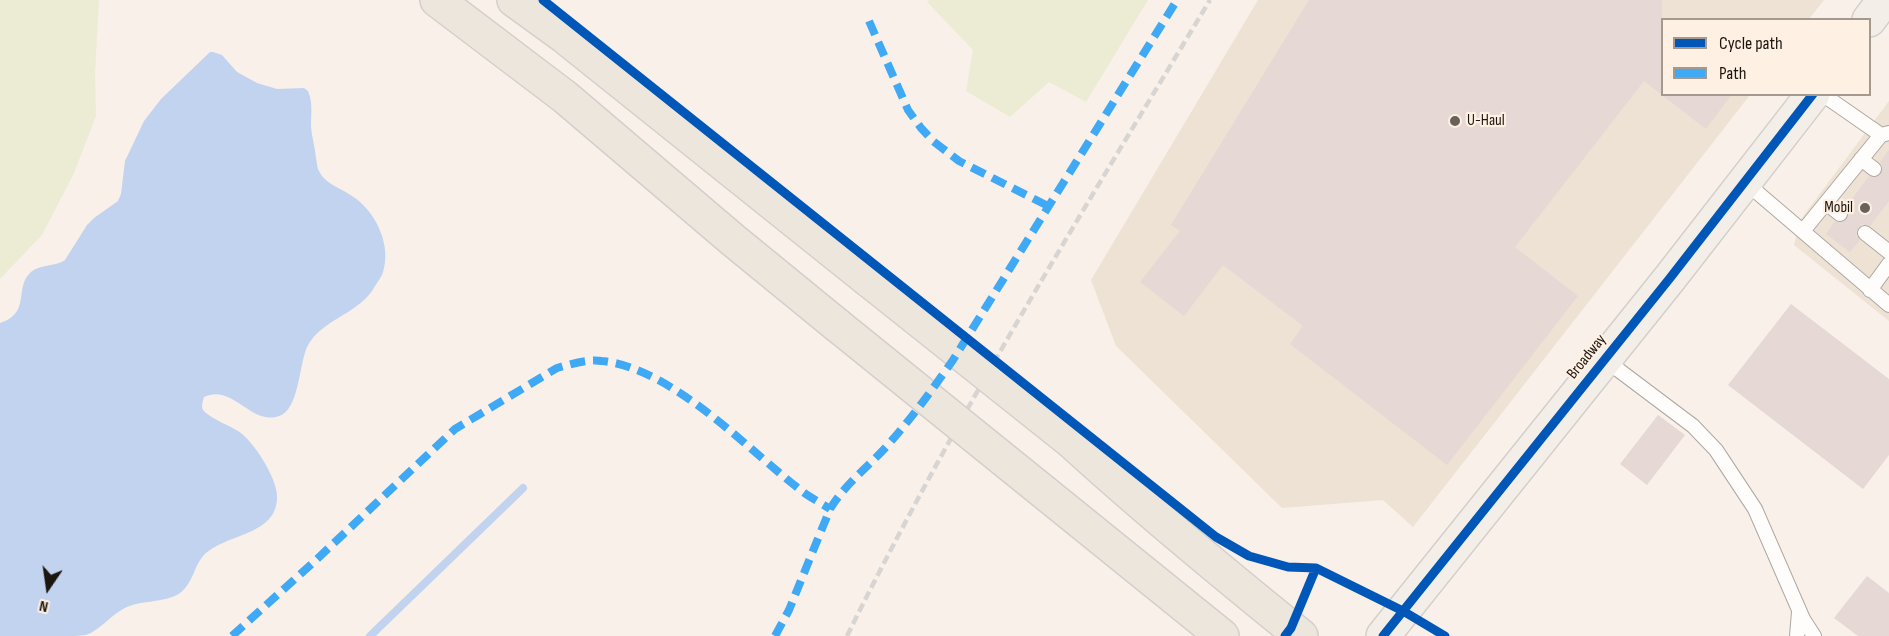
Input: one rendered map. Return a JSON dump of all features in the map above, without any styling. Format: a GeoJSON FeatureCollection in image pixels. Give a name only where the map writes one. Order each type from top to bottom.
{"type":"FeatureCollection","features":[{"type":"Feature","properties":{"kind":"highway"},"geometry":{"type":"LineString","coordinates":[[437,0],[565,97],[733,240],[1222,636]]}},
{"type":"Feature","properties":{"kind":"highway"},"geometry":{"type":"LineString","coordinates":[[514,0],[574,44],[1072,442],[1186,543],[1301,636]]}},
{"type":"Feature","properties":{"kind":"main road"},"geometry":{"type":"LineString","coordinates":[[1870,18],[1884,0]]}},
{"type":"Feature","properties":{"kind":"main road","name":"Broadway"},"geometry":{"type":"LineString","coordinates":[[1383,636],[1811,96]]}},
{"type":"Feature","properties":{"kind":"lane"},"geometry":{"type":"LineString","coordinates":[[1803,231],[1861,159],[1885,134],[1825,96]]}},
{"type":"Feature","properties":{"kind":"lane"},"geometry":{"type":"LineString","coordinates":[[1861,159],[1874,169]]}},
{"type":"Feature","properties":{"kind":"lane"},"geometry":{"type":"LineString","coordinates":[[1745,182],[1889,304]]}},
{"type":"Feature","properties":{"kind":"lane"},"geometry":{"type":"LineString","coordinates":[[1826,203],[1840,214]]}},
{"type":"Feature","properties":{"kind":"lane"},"geometry":{"type":"LineString","coordinates":[[1865,233],[1889,252]]}},
{"type":"Feature","properties":{"kind":"lane"},"geometry":{"type":"LineString","coordinates":[[1870,290],[1889,264]]}},
{"type":"Feature","properties":{"kind":"lane"},"geometry":{"type":"LineString","coordinates":[[1604,359],[1693,426],[1716,450],[1755,509],[1806,625],[1814,636]]}},
{"type":"Feature","properties":{"kind":"lane"},"geometry":{"type":"LineString","coordinates":[[1797,604],[1799,615],[1797,636]]}},
{"type":"Feature","properties":{"kind":"shaded area"},"geometry":{"type":"Polygon","coordinates":[[[1258,0],[1824,0],[1810,18],[1661,18],[1661,96],[1749,96],[1413,527],[1383,500],[1282,508],[1116,346],[1091,280],[1258,0]]]}},
{"type":"Feature","properties":{"kind":"shaded area"},"geometry":{"type":"Polygon","coordinates":[[[1889,101],[1889,321],[1794,245],[1801,219],[1889,101]]]}},
{"type":"Feature","properties":{"kind":"green space"},"geometry":{"type":"Polygon","coordinates":[[[0,0],[99,0],[95,73],[96,116],[74,173],[42,235],[0,279],[0,0]]]}},
{"type":"Feature","properties":{"kind":"green space"},"geometry":{"type":"Polygon","coordinates":[[[929,0],[1148,0],[1086,102],[1049,82],[1010,117],[966,91],[973,50],[927,2],[929,0]]]}},
{"type":"Feature","properties":{"kind":"water"},"geometry":{"type":"Polygon","coordinates":[[[210,52],[222,55],[237,72],[257,83],[277,89],[304,88],[308,91],[311,104],[311,131],[318,170],[329,183],[361,203],[375,220],[384,242],[385,264],[382,275],[365,299],[313,338],[304,355],[295,396],[286,412],[279,416],[269,417],[251,411],[224,395],[214,394],[204,397],[203,410],[209,416],[244,436],[269,470],[277,496],[275,509],[269,519],[204,555],[185,589],[180,593],[166,599],[130,606],[86,635],[0,636],[0,323],[10,319],[16,313],[25,279],[30,273],[38,268],[65,260],[87,225],[118,201],[125,161],[144,121],[161,99],[210,52]]]}},
{"type":"Feature","properties":{"kind":"building"},"geometry":{"type":"Polygon","coordinates":[[[1309,0],[1662,0],[1661,94],[1644,81],[1515,247],[1578,296],[1447,465],[1290,344],[1303,326],[1223,265],[1184,316],[1140,282],[1180,231],[1171,225],[1309,0]]]}},
{"type":"Feature","properties":{"kind":"building"},"geometry":{"type":"Polygon","coordinates":[[[1663,96],[1731,96],[1706,129],[1663,96]]]}},
{"type":"Feature","properties":{"kind":"building","name":"Mobil"},"geometry":{"type":"Polygon","coordinates":[[[1889,150],[1889,201],[1870,226],[1862,224],[1858,228],[1856,236],[1860,240],[1850,252],[1826,234],[1835,221],[1843,222],[1847,219],[1846,207],[1869,176],[1877,177],[1881,174],[1880,162],[1889,150]]]}},
{"type":"Feature","properties":{"kind":"building"},"geometry":{"type":"Polygon","coordinates":[[[1791,304],[1889,379],[1889,455],[1863,489],[1728,385],[1791,304]]]}},
{"type":"Feature","properties":{"kind":"building"},"geometry":{"type":"Polygon","coordinates":[[[1658,415],[1685,435],[1647,485],[1620,464],[1658,415]]]}},
{"type":"Feature","properties":{"kind":"building"},"geometry":{"type":"Polygon","coordinates":[[[1867,576],[1889,593],[1889,636],[1858,636],[1834,618],[1867,576]]]}},
{"type":"Feature","properties":{"kind":"waterway"},"geometry":{"type":"LineString","coordinates":[[370,636],[523,488]]}},
{"type":"Feature","properties":{"kind":"railway"},"geometry":{"type":"LineString","coordinates":[[847,636],[888,554],[976,394],[1068,235],[1210,0]]}},
{"type":"Feature","properties":{"kind":"marked path"},"geometry":{"type":"LineString","coordinates":[[775,636],[789,610],[830,509],[850,484],[887,446],[953,360],[1177,0]]}},
{"type":"Feature","properties":{"kind":"marked path"},"geometry":{"type":"LineString","coordinates":[[869,21],[908,110],[933,141],[959,161],[1050,207]]}},
{"type":"Feature","properties":{"kind":"marked path"},"geometry":{"type":"LineString","coordinates":[[232,636],[455,429],[557,368],[579,362],[602,361],[629,367],[682,394],[734,434],[781,475],[830,509]]}},
{"type":"Feature","properties":{"kind":"cycle path"},"geometry":{"type":"LineString","coordinates":[[543,0],[1216,537],[1249,556],[1288,567],[1316,568]]}},
{"type":"Feature","properties":{"kind":"cycle path"},"geometry":{"type":"LineString","coordinates":[[1383,636],[1670,278],[1811,96]]}},
{"type":"Feature","properties":{"kind":"cycle path"},"geometry":{"type":"LineString","coordinates":[[1285,636],[1291,628],[1316,568],[1403,611],[1445,636]]}},
{"type":"Feature","properties":{"kind":"place","name":"U-Haul"},"geometry":{"type":"Point","coordinates":[1455,121]}},
{"type":"Feature","properties":{"kind":"place","name":"Mobil"},"geometry":{"type":"Point","coordinates":[1865,208]}}]}
